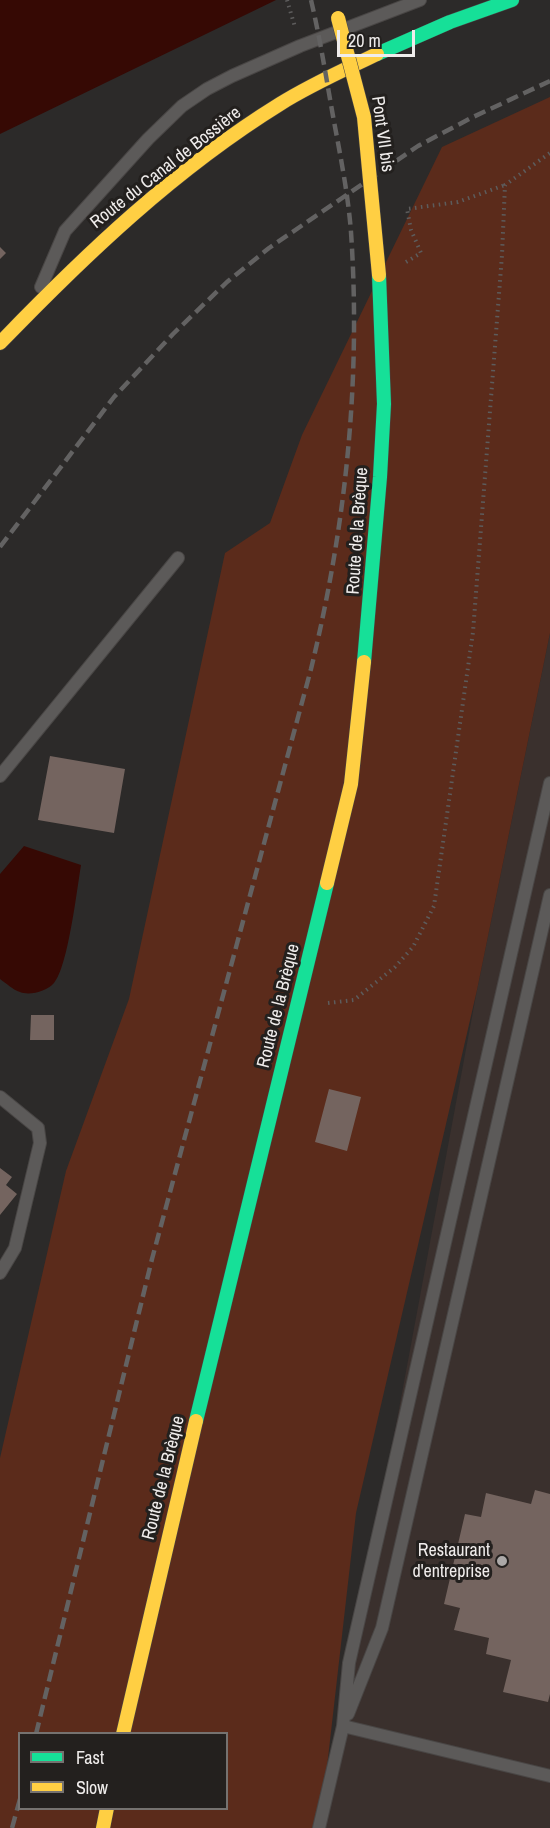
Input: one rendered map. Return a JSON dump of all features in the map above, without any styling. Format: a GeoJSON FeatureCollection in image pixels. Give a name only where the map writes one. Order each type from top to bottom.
{"type":"FeatureCollection","features":[{"type":"Feature","properties":{"kind":"main road","name":"Route du Canal de Bossière"},"geometry":{"type":"LineString","coordinates":[[0,343],[97,246],[144,206],[196,164],[282,103],[388,48],[437,27],[512,0]]}},
{"type":"Feature","properties":{"kind":"main road","name":"Pont VII bis"},"geometry":{"type":"LineString","coordinates":[[336,9],[364,117],[379,275]]}},
{"type":"Feature","properties":{"kind":"main road","name":"Route de la Brèque"},"geometry":{"type":"LineString","coordinates":[[123,1732],[166,1546],[351,784],[381,477],[384,404],[379,275]]}},
{"type":"Feature","properties":{"kind":"main road"},"geometry":{"type":"LineString","coordinates":[[103,1828],[107,1810]]}},
{"type":"Feature","properties":{"kind":"lane"},"geometry":{"type":"LineString","coordinates":[[33,308],[65,231],[148,139],[182,106],[207,89],[242,71],[420,0]]}},
{"type":"Feature","properties":{"kind":"lane"},"geometry":{"type":"LineString","coordinates":[[0,776],[178,558]]}},
{"type":"Feature","properties":{"kind":"lane"},"geometry":{"type":"LineString","coordinates":[[319,1828],[343,1726],[349,1663],[550,783]]}},
{"type":"Feature","properties":{"kind":"lane"},"geometry":{"type":"LineString","coordinates":[[343,1726],[382,1629],[550,895]]}},
{"type":"Feature","properties":{"kind":"lane"},"geometry":{"type":"LineString","coordinates":[[0,1097],[38,1128],[40,1143],[15,1248],[0,1273]]}},
{"type":"Feature","properties":{"kind":"lane"},"geometry":{"type":"LineString","coordinates":[[343,1726],[550,1776]]}},
{"type":"Feature","properties":{"kind":"path"},"geometry":{"type":"LineString","coordinates":[[287,0],[295,27]]}},
{"type":"Feature","properties":{"kind":"path"},"geometry":{"type":"LineString","coordinates":[[401,264],[421,253],[411,230],[407,209],[458,202],[505,185],[550,153]]}},
{"type":"Feature","properties":{"kind":"path"},"geometry":{"type":"LineString","coordinates":[[318,1005],[354,1000],[373,987],[413,947],[434,906],[472,632],[502,255],[505,185]]}},
{"type":"Feature","properties":{"kind":"shaded area"},"geometry":{"type":"Polygon","coordinates":[[[0,0],[276,0],[0,134],[0,0]]]}},
{"type":"Feature","properties":{"kind":"shaded area"},"geometry":{"type":"Polygon","coordinates":[[[550,97],[550,633],[477,990],[356,1513],[320,1828],[0,1828],[0,1458],[66,1171],[129,999],[225,553],[270,523],[302,435],[442,147],[550,97]]]}},
{"type":"Feature","properties":{"kind":"shaded area"},"geometry":{"type":"Polygon","coordinates":[[[550,633],[550,1828],[321,1828],[477,990],[550,633]]]}},
{"type":"Feature","properties":{"kind":"shaded area"},"geometry":{"type":"Polygon","coordinates":[[[24,846],[81,865],[68,945],[59,974],[54,983],[47,988],[29,993],[17,991],[0,979],[0,874],[24,846]]]}},
{"type":"Feature","properties":{"kind":"building"},"geometry":{"type":"Polygon","coordinates":[[[0,247],[6,253],[0,259],[0,247]]]}},
{"type":"Feature","properties":{"kind":"building"},"geometry":{"type":"Polygon","coordinates":[[[50,756],[125,769],[114,833],[38,820],[50,756]]]}},
{"type":"Feature","properties":{"kind":"building"},"geometry":{"type":"Polygon","coordinates":[[[31,1015],[54,1015],[54,1040],[30,1040],[31,1015]]]}},
{"type":"Feature","properties":{"kind":"building"},"geometry":{"type":"Polygon","coordinates":[[[329,1089],[361,1097],[347,1151],[315,1142],[329,1089]]]}},
{"type":"Feature","properties":{"kind":"building"},"geometry":{"type":"Polygon","coordinates":[[[0,1168],[12,1177],[6,1185],[17,1194],[0,1215],[0,1168]]]}},
{"type":"Feature","properties":{"kind":"building","name":"Restaurant d'entreprise"},"geometry":{"type":"Polygon","coordinates":[[[535,1490],[550,1494],[550,1694],[548,1702],[503,1692],[511,1660],[486,1654],[489,1638],[454,1630],[460,1608],[444,1604],[465,1514],[481,1517],[486,1493],[531,1504],[535,1490]]]}},
{"type":"Feature","properties":{"kind":"railway"},"geometry":{"type":"LineString","coordinates":[[36,1732],[152,1259],[311,669],[342,506],[348,452],[354,342],[351,232],[346,188],[311,0]]}},
{"type":"Feature","properties":{"kind":"railway"},"geometry":{"type":"LineString","coordinates":[[0,547],[114,397],[173,334],[227,282],[269,248],[418,146],[550,81]]}},
{"type":"Feature","properties":{"kind":"railway"},"geometry":{"type":"LineString","coordinates":[[12,1828],[18,1806]]}},
{"type":"Feature","properties":{"kind":"traffic: fast"},"geometry":{"type":"LineString","coordinates":[[377,54],[450,22],[512,0]]}},
{"type":"Feature","properties":{"kind":"traffic: fast"},"geometry":{"type":"LineString","coordinates":[[364,662],[384,404],[379,275]]}},
{"type":"Feature","properties":{"kind":"traffic: fast"},"geometry":{"type":"LineString","coordinates":[[196,1421],[327,883]]}},
{"type":"Feature","properties":{"kind":"traffic: slow"},"geometry":{"type":"LineString","coordinates":[[338,18],[364,117],[379,275]]}},
{"type":"Feature","properties":{"kind":"traffic: slow"},"geometry":{"type":"LineString","coordinates":[[0,343],[98,246],[204,156],[291,97],[377,54]]}},
{"type":"Feature","properties":{"kind":"traffic: slow"},"geometry":{"type":"LineString","coordinates":[[327,883],[351,784],[364,662]]}},
{"type":"Feature","properties":{"kind":"traffic: slow"},"geometry":{"type":"LineString","coordinates":[[123,1732],[196,1421]]}},
{"type":"Feature","properties":{"kind":"traffic: slow"},"geometry":{"type":"LineString","coordinates":[[103,1828],[107,1810]]}},
{"type":"Feature","properties":{"kind":"place","name":"Restaurant d'entreprise"},"geometry":{"type":"Point","coordinates":[502,1561]}}]}
